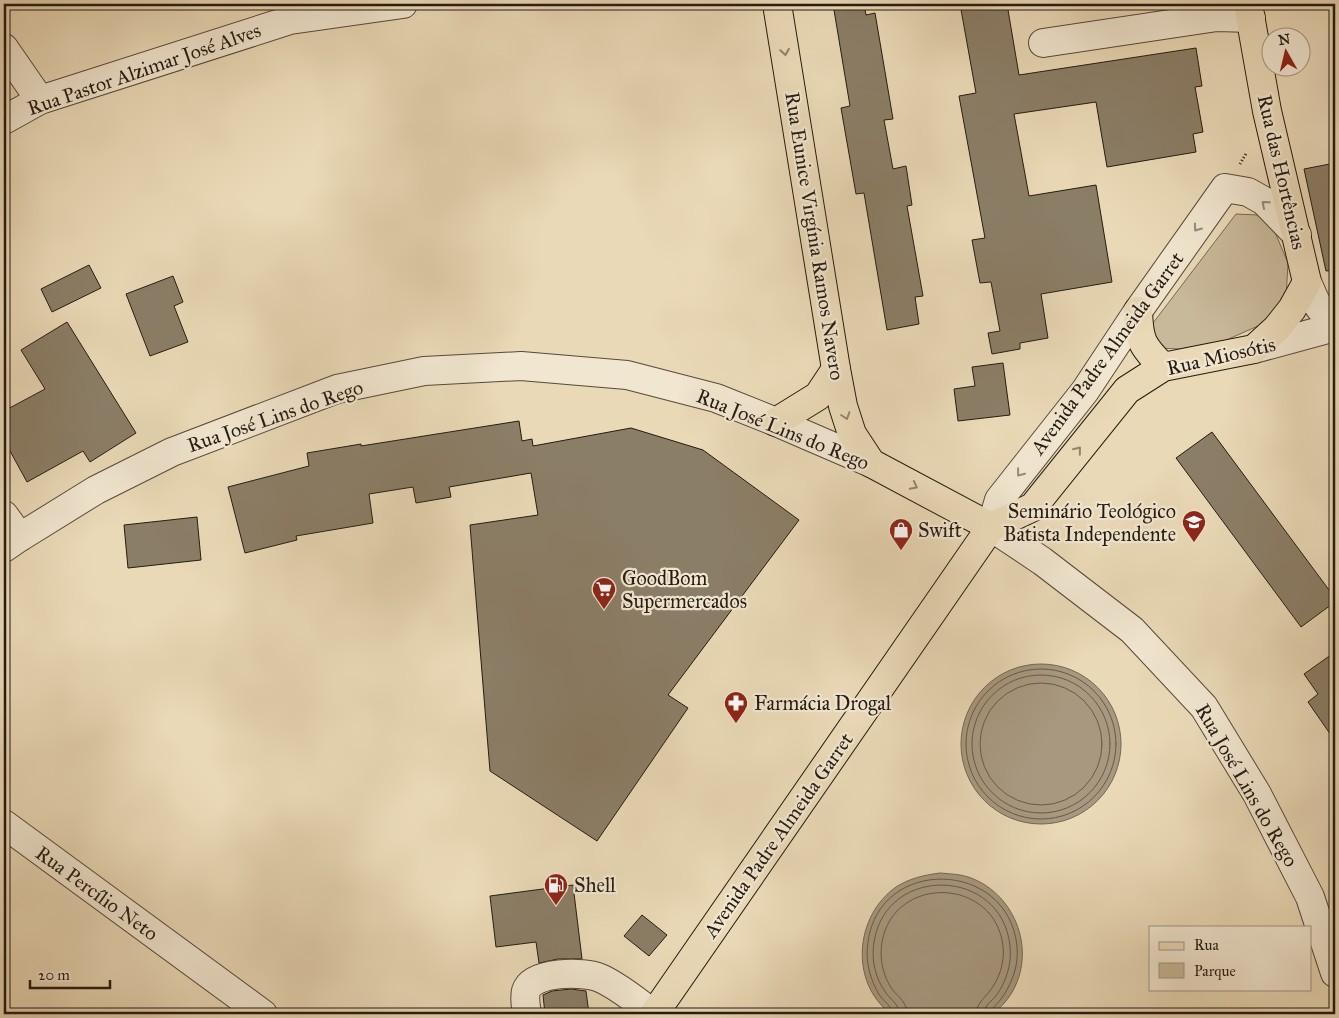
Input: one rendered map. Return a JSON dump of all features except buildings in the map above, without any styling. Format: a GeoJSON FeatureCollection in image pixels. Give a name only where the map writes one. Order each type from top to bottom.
{"type":"FeatureCollection","features":[{"type":"Feature","properties":{"kind":"main road","name":"Rua Eunice Virgínia Ramos Navero"},"geometry":{"type":"LineString","coordinates":[[777,4],[843,406],[852,434],[871,463]]}},
{"type":"Feature","properties":{"kind":"main road","name":"Rua das Hortências"},"geometry":{"type":"LineString","coordinates":[[1250,11],[1267,111],[1307,282]]}},
{"type":"Feature","properties":{"kind":"main road"},"geometry":{"type":"LineString","coordinates":[[1254,349],[1278,328],[1292,309],[1307,282]]}},
{"type":"Feature","properties":{"kind":"main road"},"geometry":{"type":"LineString","coordinates":[[1138,311],[1138,333],[1145,349],[1163,367]]}},
{"type":"Feature","properties":{"kind":"main road","name":"Rua Miosótis"},"geometry":{"type":"LineString","coordinates":[[991,527],[1033,507],[1127,390],[1163,367],[1254,349]]}},
{"type":"Feature","properties":{"kind":"main road"},"geometry":{"type":"LineString","coordinates":[[776,422],[818,396],[836,369]]}},
{"type":"Feature","properties":{"kind":"main road","name":"Rua José Lins do Rego"},"geometry":{"type":"LineString","coordinates":[[871,463],[991,527]]}},
{"type":"Feature","properties":{"kind":"main road","name":"Avenida Padre Almeida Garret"},"geometry":{"type":"LineString","coordinates":[[654,1014],[991,527]]}},
{"type":"Feature","properties":{"kind":"street","name":"Rua Pastor Alzimar José Alves"},"geometry":{"type":"LineString","coordinates":[[4,120],[40,100],[284,12],[404,4]]}},
{"type":"Feature","properties":{"kind":"street"},"geometry":{"type":"LineString","coordinates":[[1044,44],[1250,11]]}},
{"type":"Feature","properties":{"kind":"street"},"geometry":{"type":"LineString","coordinates":[[4,48],[40,100]]}},
{"type":"Feature","properties":{"kind":"street","name":"Avenida Padre Almeida Garret"},"geometry":{"type":"LineString","coordinates":[[991,527],[999,500],[1085,391],[1138,311],[1225,188],[1248,192],[1264,201],[1296,235]]}},
{"type":"Feature","properties":{"kind":"street","name":"Rua das Hortências"},"geometry":{"type":"LineString","coordinates":[[1307,282],[1317,306],[1327,317],[1335,319]]}},
{"type":"Feature","properties":{"kind":"street","name":"Rua Miosótis"},"geometry":{"type":"LineString","coordinates":[[1254,349],[1335,327]]}},
{"type":"Feature","properties":{"kind":"street","name":"Rua José Lins do Rego"},"geometry":{"type":"LineString","coordinates":[[9,533],[172,452],[337,389],[424,371],[521,366],[628,375],[716,398],[871,463]]}},
{"type":"Feature","properties":{"kind":"street","name":"Rua José Lins do Rego"},"geometry":{"type":"LineString","coordinates":[[991,527],[1042,561],[1132,630],[1204,707],[1257,794],[1310,897],[1335,973]]}},
{"type":"Feature","properties":{"kind":"street","name":"Rua Percílio Neto"},"geometry":{"type":"LineString","coordinates":[[4,824],[263,1014]]}},
{"type":"Feature","properties":{"kind":"street"},"geometry":{"type":"LineString","coordinates":[[527,1014],[526,990],[533,982],[542,978],[584,974],[599,977],[612,984],[654,1014]]}},
{"type":"Feature","properties":{"kind":"green space"},"geometry":{"type":"Polygon","coordinates":[[[1236,214],[1258,215],[1274,230],[1288,263],[1286,299],[1267,322],[1224,341],[1180,349],[1158,348],[1150,327],[1236,214]]]}},
{"type":"Feature","properties":{"kind":"water"},"geometry":{"type":"Polygon","coordinates":[[[1041,664],[1072,670],[1092,682],[1103,693],[1115,713],[1121,744],[1115,775],[1103,795],[1092,806],[1072,818],[1041,824],[1010,818],[990,806],[979,795],[967,775],[961,744],[967,713],[979,693],[990,682],[1010,670],[1041,664]]]}},
{"type":"Feature","properties":{"kind":"water"},"geometry":{"type":"Polygon","coordinates":[[[940,873],[956,874],[971,878],[987,886],[1000,897],[1018,927],[1022,943],[1022,961],[1019,978],[1009,997],[993,1014],[891,1014],[877,1001],[868,985],[863,967],[862,949],[865,931],[882,899],[896,887],[907,881],[940,873]]]}},
{"type":"Feature","properties":{"kind":"place","name":"Seminário Teológico Batista Independente"},"geometry":{"type":"Point","coordinates":[1194,543]}},
{"type":"Feature","properties":{"kind":"place","name":"Swift"},"geometry":{"type":"Point","coordinates":[901,551]}},
{"type":"Feature","properties":{"kind":"place","name":"GoodBom Supermercados"},"geometry":{"type":"Point","coordinates":[604,610]}},
{"type":"Feature","properties":{"kind":"place","name":"Farmácia Drogal"},"geometry":{"type":"Point","coordinates":[736,724]}},
{"type":"Feature","properties":{"kind":"place","name":"Shell"},"geometry":{"type":"Point","coordinates":[556,906]}}]}
